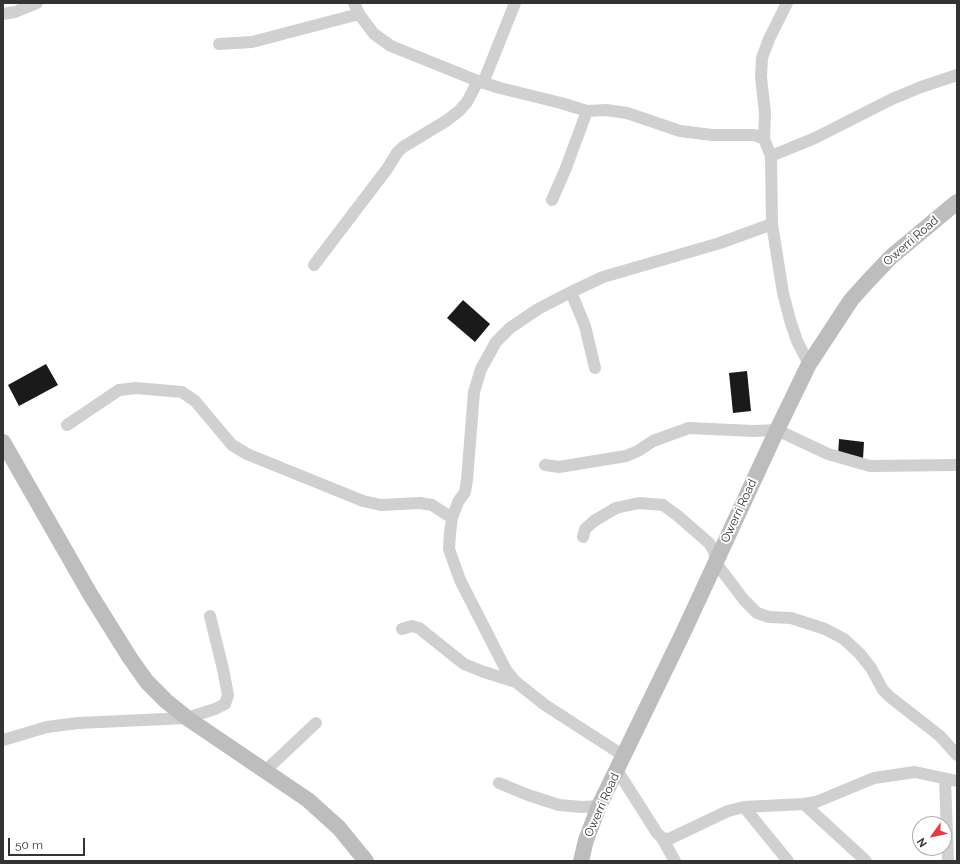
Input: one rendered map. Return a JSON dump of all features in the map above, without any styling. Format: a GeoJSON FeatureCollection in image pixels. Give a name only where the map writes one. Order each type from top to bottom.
{"type":"FeatureCollection","features":[{"type":"Feature","properties":{"kind":"main road","name":"Owerri Road"},"geometry":{"type":"LineString","coordinates":[[581,861],[586,840],[599,806],[716,563],[809,364],[851,300],[869,280],[891,257],[957,202]]}},
{"type":"Feature","properties":{"kind":"main road"},"geometry":{"type":"LineString","coordinates":[[5,450],[90,594],[130,658],[147,682],[166,701],[188,718],[308,800],[339,828],[366,861]]}},
{"type":"Feature","properties":{"kind":"street"},"geometry":{"type":"LineString","coordinates":[[3,14],[14,12],[38,3]]}},
{"type":"Feature","properties":{"kind":"street"},"geometry":{"type":"LineString","coordinates":[[354,3],[359,14],[374,34],[391,46],[481,82],[586,111],[606,110],[627,113],[680,131],[712,135],[754,135],[764,139]]}},
{"type":"Feature","properties":{"kind":"street"},"geometry":{"type":"LineString","coordinates":[[314,265],[387,169],[397,153],[403,147],[446,121],[459,111],[467,102],[481,82],[516,3]]}},
{"type":"Feature","properties":{"kind":"street"},"geometry":{"type":"LineString","coordinates":[[787,3],[769,39],[762,58],[765,113],[764,139],[771,156],[772,224],[783,292],[797,341],[809,364]]}},
{"type":"Feature","properties":{"kind":"street"},"geometry":{"type":"LineString","coordinates":[[219,44],[252,42],[359,14]]}},
{"type":"Feature","properties":{"kind":"street"},"geometry":{"type":"LineString","coordinates":[[771,156],[815,138],[921,86],[957,75]]}},
{"type":"Feature","properties":{"kind":"street"},"geometry":{"type":"LineString","coordinates":[[552,200],[566,168],[586,111]]}},
{"type":"Feature","properties":{"kind":"street"},"geometry":{"type":"LineString","coordinates":[[624,756],[545,706],[516,682],[506,670],[460,580],[450,549],[450,533],[452,518],[466,486],[474,392],[481,369],[496,342],[510,328],[538,309],[603,277],[720,243],[772,224]]}},
{"type":"Feature","properties":{"kind":"street"},"geometry":{"type":"LineString","coordinates":[[571,292],[586,326],[596,368]]}},
{"type":"Feature","properties":{"kind":"street"},"geometry":{"type":"LineString","coordinates":[[67,425],[119,390],[136,388],[182,392],[195,401],[232,445],[247,454],[363,501],[381,505],[420,503],[432,505],[452,518]]}},
{"type":"Feature","properties":{"kind":"street"},"geometry":{"type":"LineString","coordinates":[[546,465],[559,466],[626,456],[638,451],[653,441],[689,428],[753,431],[777,430],[828,454],[870,466],[957,465]]}},
{"type":"Feature","properties":{"kind":"street"},"geometry":{"type":"LineString","coordinates":[[583,537],[585,529],[594,521],[616,508],[639,503],[663,505],[709,543],[714,551],[716,563],[744,600],[757,613],[769,617],[791,618],[825,629],[844,639],[860,654],[871,668],[883,690],[940,736],[957,755]]}},
{"type":"Feature","properties":{"kind":"street"},"geometry":{"type":"LineString","coordinates":[[3,740],[47,727],[62,725],[188,718],[215,709],[224,704],[228,695],[210,616]]}},
{"type":"Feature","properties":{"kind":"street"},"geometry":{"type":"LineString","coordinates":[[402,629],[412,626],[418,628],[464,664],[516,682]]}},
{"type":"Feature","properties":{"kind":"street"},"geometry":{"type":"LineString","coordinates":[[266,770],[316,723]]}},
{"type":"Feature","properties":{"kind":"street"},"geometry":{"type":"LineString","coordinates":[[617,770],[657,833],[662,838],[675,861]]}},
{"type":"Feature","properties":{"kind":"street"},"geometry":{"type":"LineString","coordinates":[[662,838],[669,839],[728,811],[744,807],[816,802],[874,778],[915,772],[951,780],[948,861]]}},
{"type":"Feature","properties":{"kind":"street"},"geometry":{"type":"LineString","coordinates":[[498,783],[559,805],[582,807],[599,806]]}},
{"type":"Feature","properties":{"kind":"street"},"geometry":{"type":"LineString","coordinates":[[804,804],[866,861]]}},
{"type":"Feature","properties":{"kind":"street"},"geometry":{"type":"LineString","coordinates":[[744,807],[788,861]]}},
{"type":"Feature","properties":{"kind":"building"},"geometry":{"type":"Polygon","coordinates":[[[463,300],[490,324],[475,342],[447,318],[463,300]]]}},
{"type":"Feature","properties":{"kind":"building"},"geometry":{"type":"Polygon","coordinates":[[[46,364],[58,385],[19,406],[8,385],[46,364]]]}},
{"type":"Feature","properties":{"kind":"building"},"geometry":{"type":"Polygon","coordinates":[[[747,371],[751,411],[733,413],[729,373],[747,371]]]}},
{"type":"Feature","properties":{"kind":"building"},"geometry":{"type":"Polygon","coordinates":[[[839,439],[864,442],[863,459],[838,456],[839,439]]]}}]}
